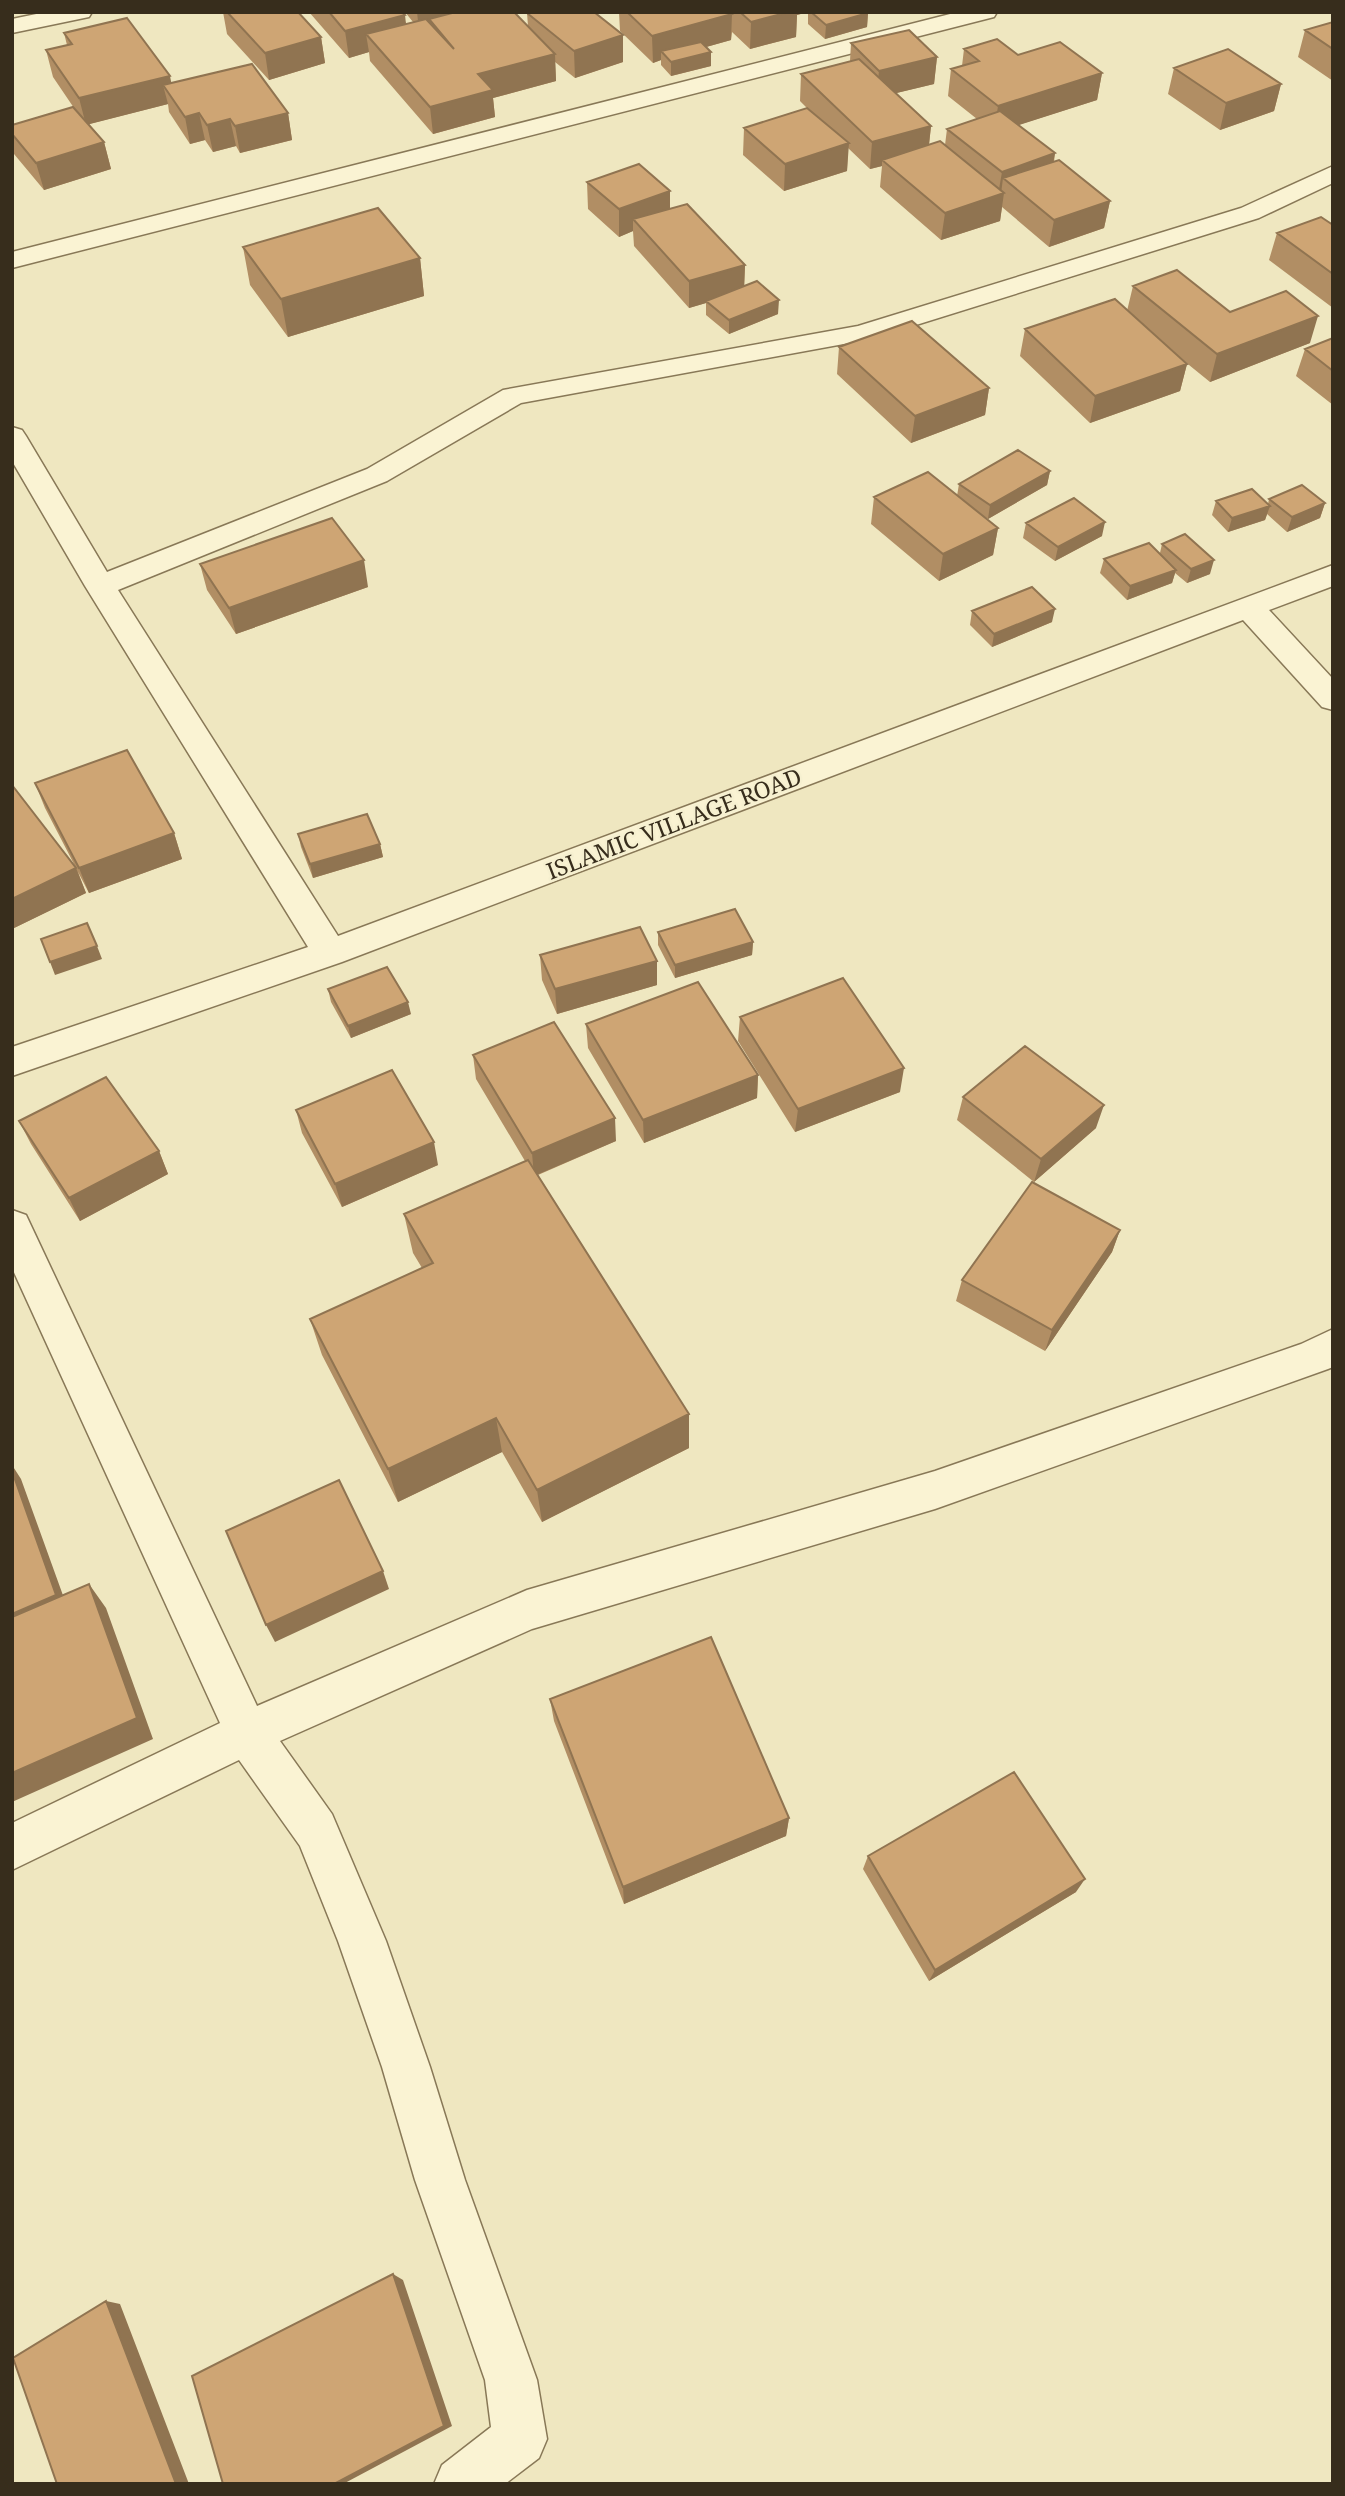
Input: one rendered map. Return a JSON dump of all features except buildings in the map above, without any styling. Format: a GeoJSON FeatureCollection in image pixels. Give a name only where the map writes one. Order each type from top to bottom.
{"type":"FeatureCollection","features":[{"type":"Feature","properties":{"kind":"street"},"geometry":{"type":"LineString","coordinates":[[12,26],[41,16],[81,12]]}},
{"type":"Feature","properties":{"kind":"street"},"geometry":{"type":"LineString","coordinates":[[12,260],[986,12]]}},
{"type":"Feature","properties":{"kind":"street"},"geometry":{"type":"LineString","coordinates":[[100,586],[377,475],[513,396],[862,333],[1250,213],[1333,173]]}},
{"type":"Feature","properties":{"kind":"street"},"geometry":{"type":"LineString","coordinates":[[12,436],[100,586],[330,953]]}},
{"type":"Feature","properties":{"kind":"street","name":"ISLAMIC VILLAGE ROAD"},"geometry":{"type":"LineString","coordinates":[[12,1062],[330,953],[1333,575]]}},
{"type":"Feature","properties":{"kind":"street"},"geometry":{"type":"LineString","coordinates":[[1248,607],[1333,699]]}},
{"type":"Feature","properties":{"kind":"street"},"geometry":{"type":"LineString","coordinates":[[12,1226],[247,1733],[316,1830],[362,1941],[406,2067],[440,2180],[511,2380],[520,2439],[461,2484]]}},
{"type":"Feature","properties":{"kind":"street"},"geometry":{"type":"LineString","coordinates":[[12,1847],[247,1733],[527,1610],[935,1490],[1314,1357],[1333,1346]]}}]}
